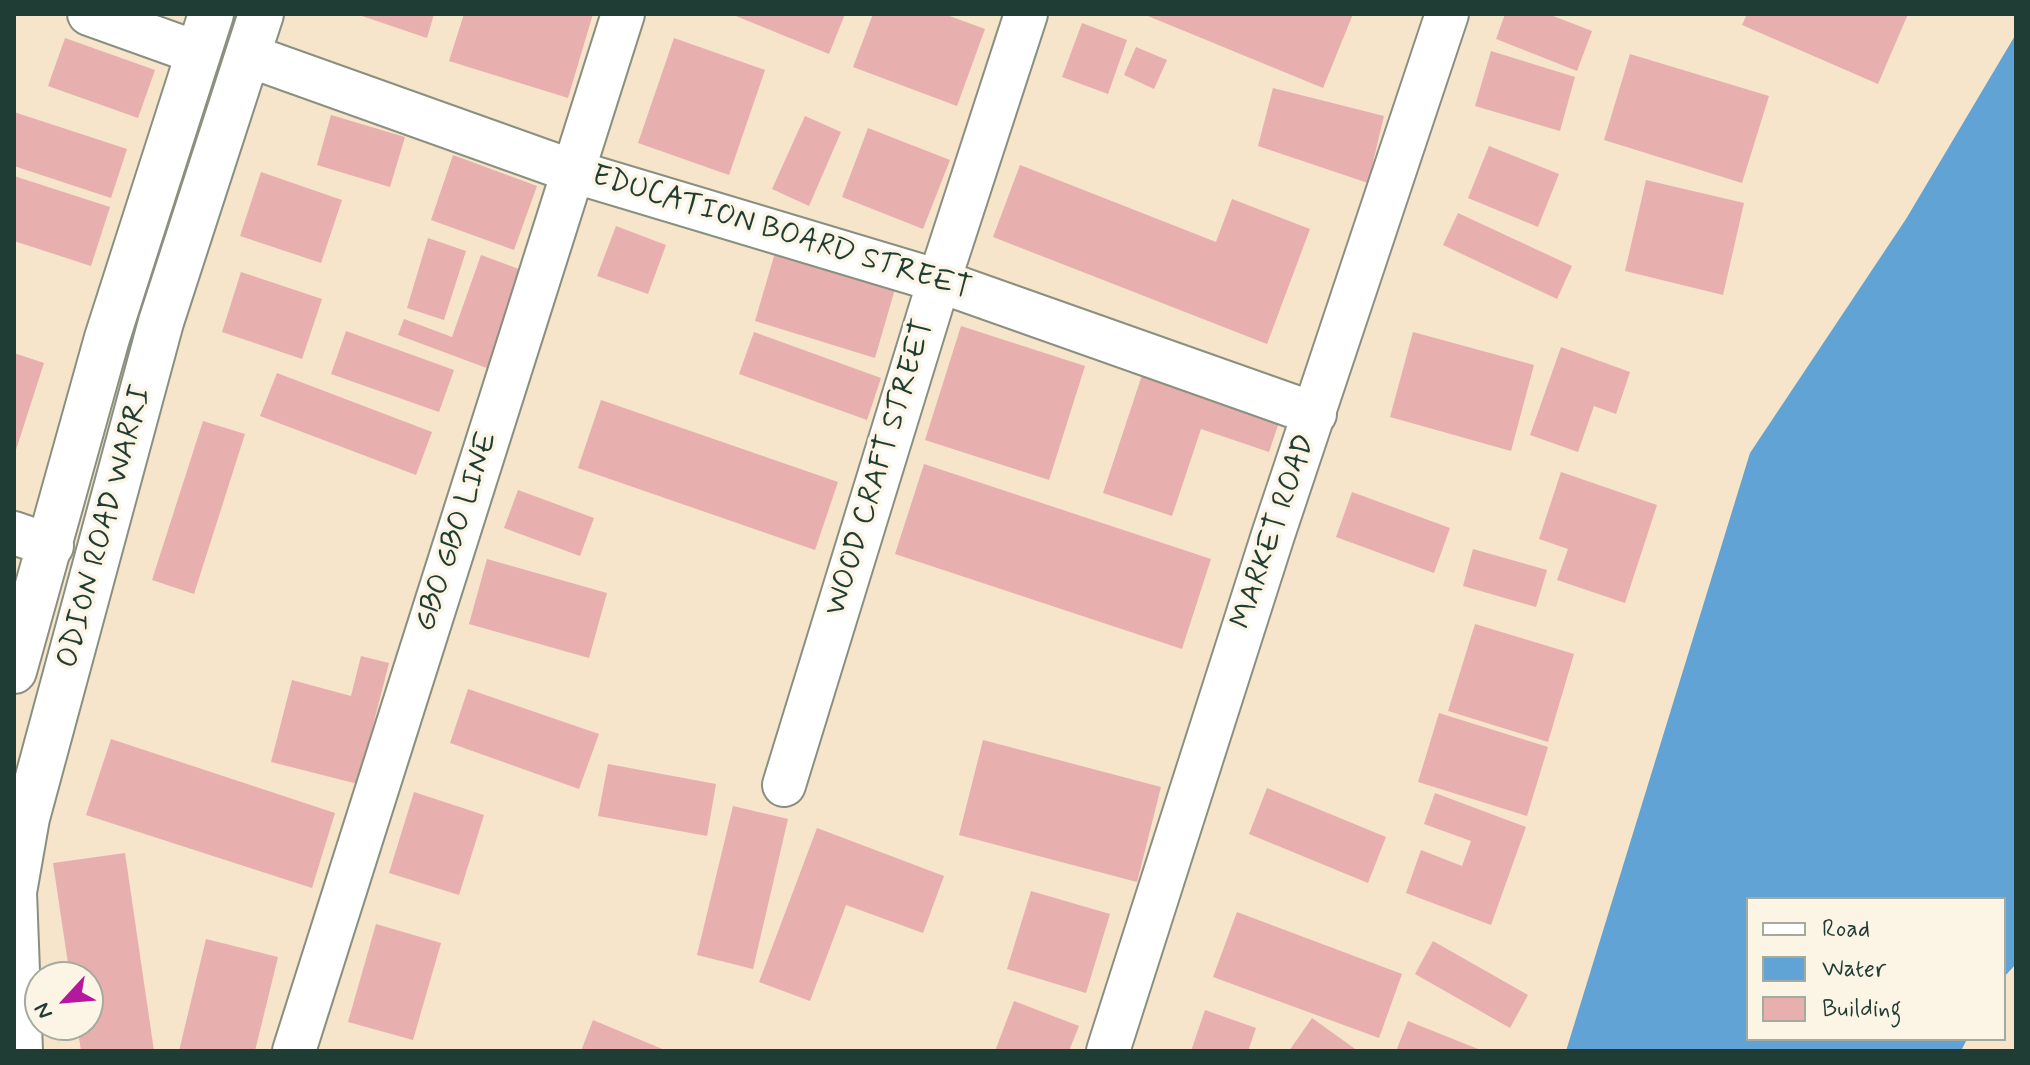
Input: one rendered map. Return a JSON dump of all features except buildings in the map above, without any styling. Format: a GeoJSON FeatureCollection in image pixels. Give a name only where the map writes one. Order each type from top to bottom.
{"type":"FeatureCollection","features":[{"type":"Feature","properties":{"kind":"main road","name":"ODION ROAD WARRI"},"geometry":{"type":"LineString","coordinates":[[20,1051],[14,892],[27,818],[161,322],[261,14]]}},
{"type":"Feature","properties":{"kind":"main road","name":"ODION ROAD WARRI"},"geometry":{"type":"LineString","coordinates":[[14,671],[33,540],[107,338],[205,34]]}},
{"type":"Feature","properties":{"kind":"street"},"geometry":{"type":"LineString","coordinates":[[89,14],[205,34]]}},
{"type":"Feature","properties":{"kind":"street","name":"GBO GBO LINE"},"geometry":{"type":"LineString","coordinates":[[294,1051],[623,14]]}},
{"type":"Feature","properties":{"kind":"street","name":"WOOD CRAFT STREET"},"geometry":{"type":"LineString","coordinates":[[784,785],[939,281],[1026,14]]}},
{"type":"Feature","properties":{"kind":"street","name":"MARKET ROAD"},"geometry":{"type":"LineString","coordinates":[[1108,1051],[1273,535],[1447,14]]}},
{"type":"Feature","properties":{"kind":"street","name":"EDUCATION BOARD STREET"},"geometry":{"type":"LineString","coordinates":[[247,55],[572,171],[939,281],[1315,414]]}},
{"type":"Feature","properties":{"kind":"water"},"geometry":{"type":"Polygon","coordinates":[[[2016,34],[2016,964],[2006,975],[2006,897],[1746,897],[1746,1041],[1966,1041],[1961,1051],[1566,1051],[1750,453],[1906,219],[2016,34]]]}}]}
